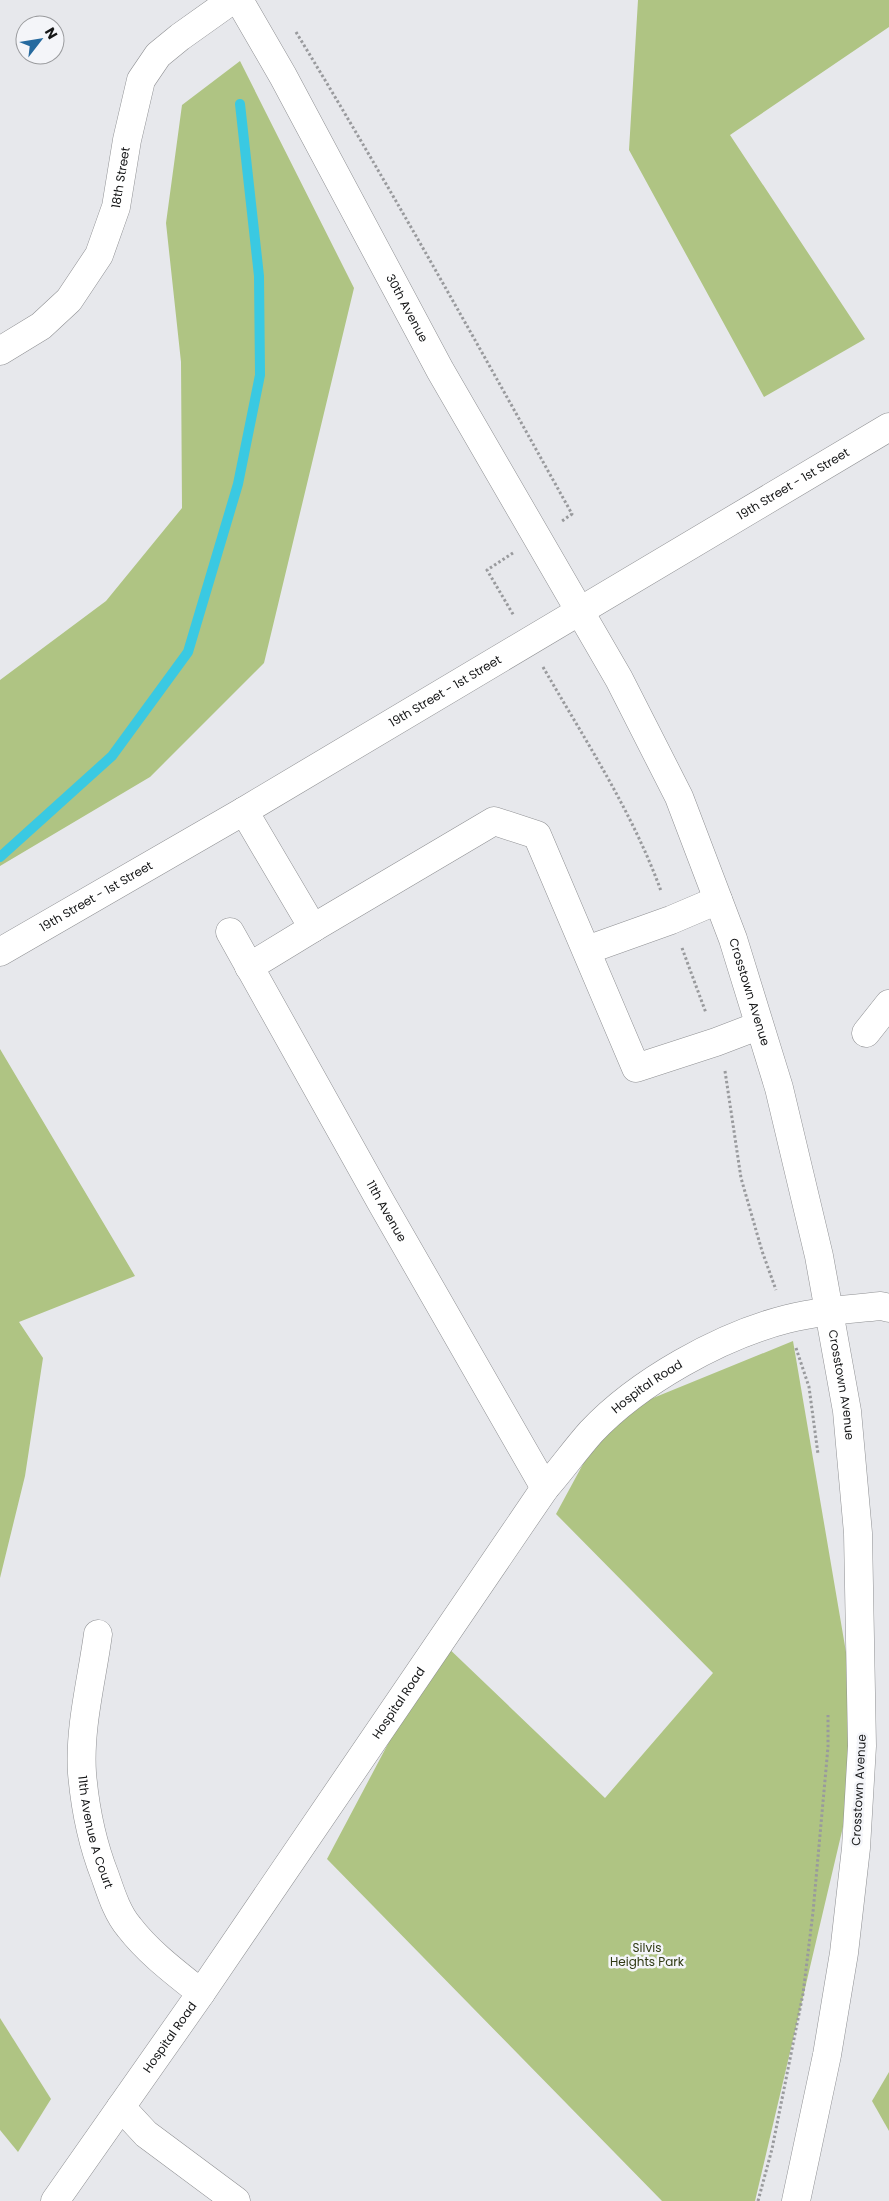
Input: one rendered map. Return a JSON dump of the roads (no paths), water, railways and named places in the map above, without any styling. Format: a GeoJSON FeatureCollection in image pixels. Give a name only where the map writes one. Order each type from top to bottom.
{"type":"FeatureCollection","features":[{"type":"Feature","properties":{"kind":"street","name":"18th Street"},"geometry":{"type":"LineString","coordinates":[[0,351],[41,326],[69,300],[100,255],[116,206],[127,140],[141,80],[158,55],[232,0]]}},
{"type":"Feature","properties":{"kind":"street","name":"30th Avenue"},"geometry":{"type":"LineString","coordinates":[[239,0],[283,76],[440,370],[580,613]]}},
{"type":"Feature","properties":{"kind":"street","name":"19th Street - 1st Street"},"geometry":{"type":"LineString","coordinates":[[0,952],[244,812],[889,428]]}},
{"type":"Feature","properties":{"kind":"street","name":"Crosstown Avenue"},"geometry":{"type":"LineString","coordinates":[[580,613],[619,679],[679,796],[732,939],[779,1088],[819,1256],[847,1411],[858,1533],[862,1746],[856,1848],[844,1953],[803,2199]]}},
{"type":"Feature","properties":{"kind":"street"},"geometry":{"type":"LineString","coordinates":[[244,812],[313,928]]}},
{"type":"Feature","properties":{"kind":"street"},"geometry":{"type":"LineString","coordinates":[[249,967],[494,820],[537,835],[636,1068],[758,1026]]}},
{"type":"Feature","properties":{"kind":"street"},"geometry":{"type":"LineString","coordinates":[[587,950],[671,920],[718,900]]}},
{"type":"Feature","properties":{"kind":"street","name":"11th Avenue"},"geometry":{"type":"LineString","coordinates":[[230,932],[545,1488]]}},
{"type":"Feature","properties":{"kind":"street"},"geometry":{"type":"LineString","coordinates":[[866,1033],[889,1004]]}},
{"type":"Feature","properties":{"kind":"street","name":"Hospital Road"},"geometry":{"type":"LineString","coordinates":[[55,2201],[201,1993],[545,1488],[591,1432],[636,1392],[729,1339],[786,1319],[828,1311],[881,1306],[889,1308]]}},
{"type":"Feature","properties":{"kind":"street","name":"11th Avenue A Court"},"geometry":{"type":"LineString","coordinates":[[98,1634],[88,1696],[82,1771],[87,1813],[96,1853],[114,1902],[127,1926],[151,1952],[201,1993]]}},
{"type":"Feature","properties":{"kind":"street"},"geometry":{"type":"LineString","coordinates":[[121,2107],[146,2134],[236,2201]]}},
{"type":"Feature","properties":{"kind":"waterway"},"geometry":{"type":"LineString","coordinates":[[0,857],[112,756],[188,652],[238,484],[260,375],[259,276],[240,104]]}},
{"type":"Feature","properties":{"kind":"park label","name":"Silvis Heights Park"},"geometry":{"type":"Point","coordinates":[647,1955]}}]}
